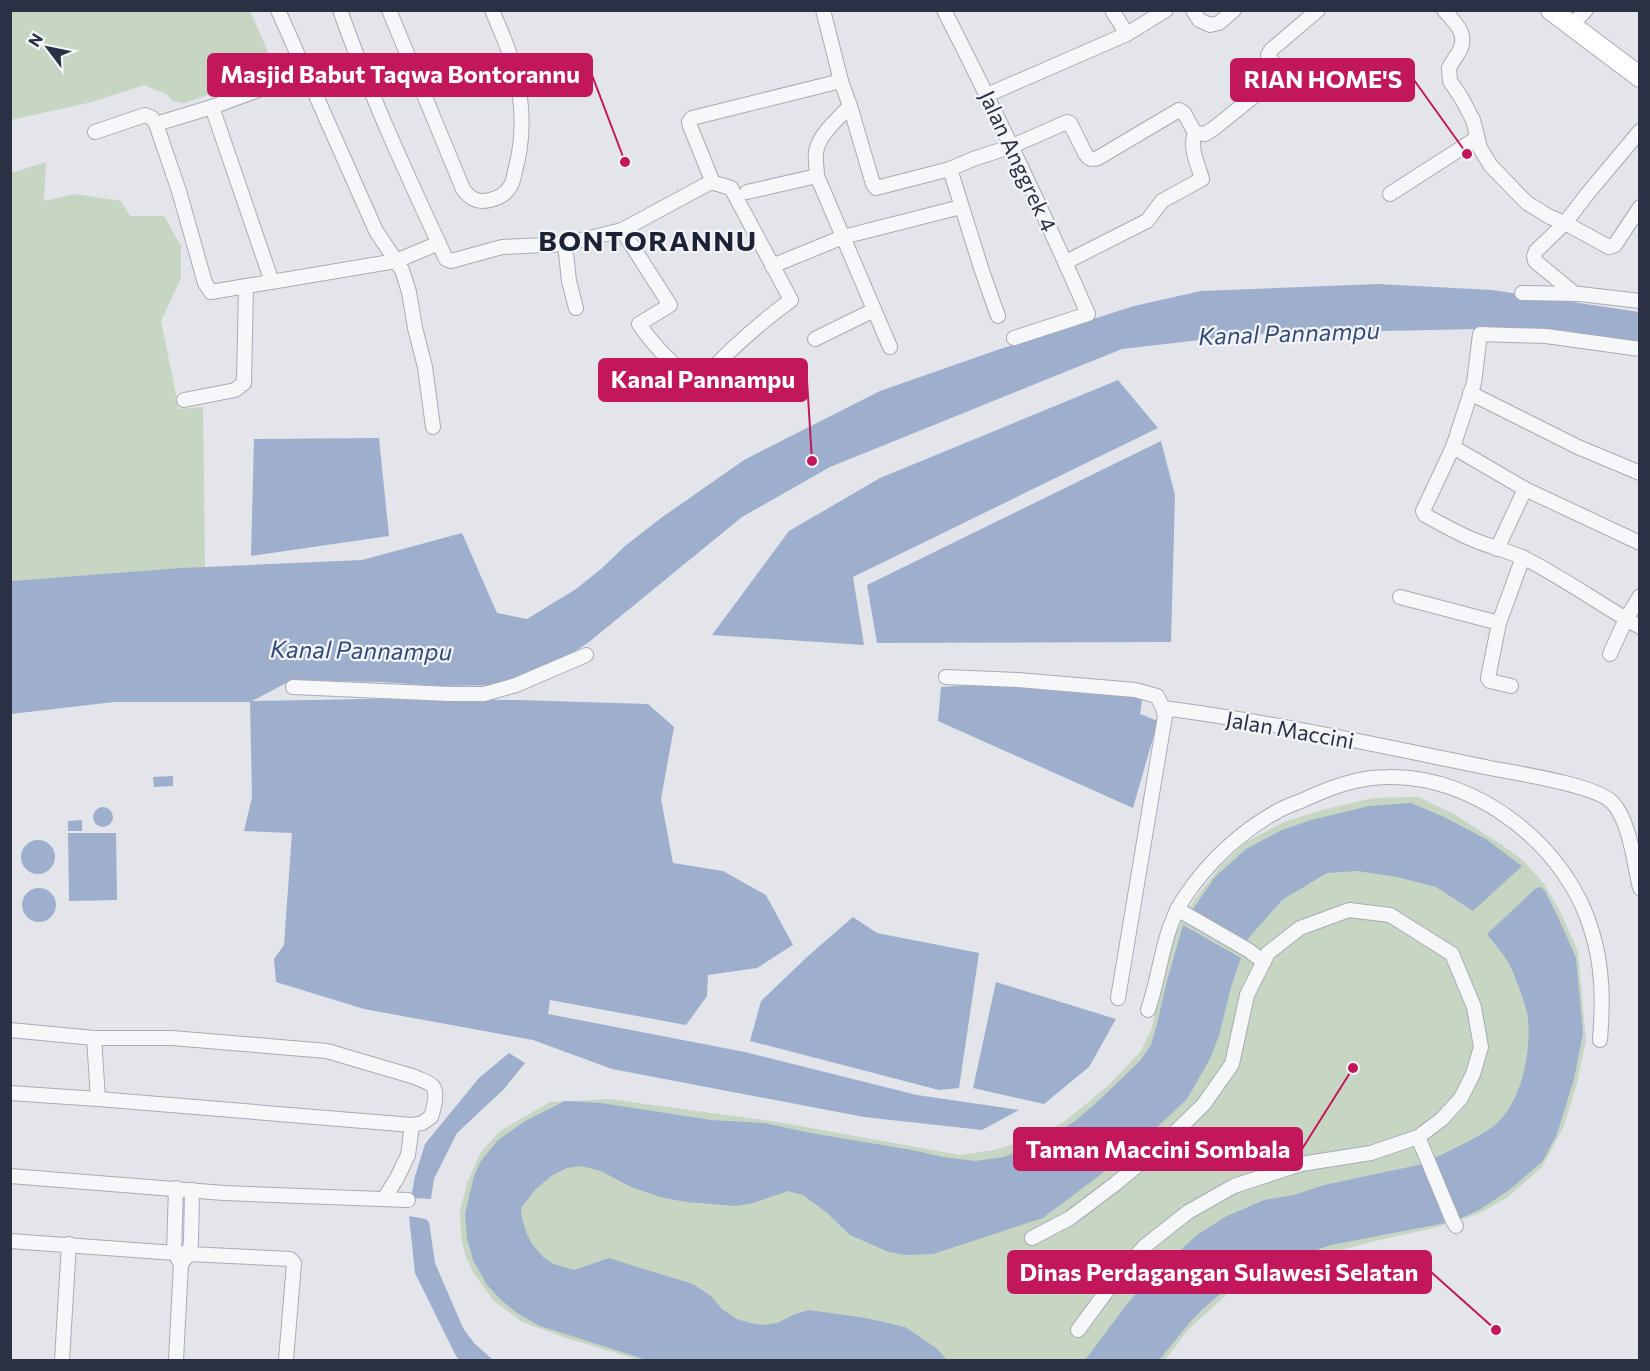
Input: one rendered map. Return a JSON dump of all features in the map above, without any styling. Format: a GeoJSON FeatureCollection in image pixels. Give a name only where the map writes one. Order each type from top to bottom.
{"type":"FeatureCollection","features":[{"type":"Feature","properties":{"kind":"street"},"geometry":{"type":"LineString","coordinates":[[278,10],[376,231],[402,270],[425,367],[433,427]]}},
{"type":"Feature","properties":{"kind":"street"},"geometry":{"type":"LineString","coordinates":[[340,10],[356,57],[446,259],[451,261],[502,247],[564,244],[622,230],[711,182],[732,188],[791,300],[748,333],[699,383],[680,371],[660,352],[639,324],[670,305],[622,230]]}},
{"type":"Feature","properties":{"kind":"street"},"geometry":{"type":"LineString","coordinates":[[389,10],[464,189],[468,196],[476,201],[486,201],[501,197],[509,189],[518,160],[522,132],[514,70],[492,10]]}},
{"type":"Feature","properties":{"kind":"street"},"geometry":{"type":"LineString","coordinates":[[823,10],[841,81],[876,188],[950,169],[1011,147],[1067,122],[1070,123],[1088,158],[1098,159],[1179,110],[1184,113],[1195,134],[1194,151],[1202,179],[1162,201],[1147,221],[1066,262]]}},
{"type":"Feature","properties":{"kind":"street","name":"Jalan Anggrek 4"},"geometry":{"type":"LineString","coordinates":[[945,10],[1066,262],[1088,314],[1014,338]]}},
{"type":"Feature","properties":{"kind":"street"},"geometry":{"type":"LineString","coordinates":[[1114,10],[1113,12],[1128,34]]}},
{"type":"Feature","properties":{"kind":"street"},"geometry":{"type":"LineString","coordinates":[[987,95],[1128,34],[1166,10]]}},
{"type":"Feature","properties":{"kind":"street"},"geometry":{"type":"LineString","coordinates":[[1193,10],[1199,20],[1210,25],[1219,23],[1234,10]]}},
{"type":"Feature","properties":{"kind":"street"},"geometry":{"type":"LineString","coordinates":[[1195,134],[1205,134],[1213,129],[1273,81],[1278,70],[1268,55],[1271,50],[1318,10]]}},
{"type":"Feature","properties":{"kind":"street"},"geometry":{"type":"LineString","coordinates":[[1444,10],[1460,28],[1463,36],[1460,51],[1449,68],[1450,81],[1473,120],[1480,148],[1491,166],[1527,203],[1609,247],[1612,247],[1640,207]]}},
{"type":"Feature","properties":{"kind":"street"},"geometry":{"type":"LineString","coordinates":[[1551,10],[1640,77]]}},
{"type":"Feature","properties":{"kind":"street"},"geometry":{"type":"LineString","coordinates":[[1572,26],[1586,10]]}},
{"type":"Feature","properties":{"kind":"street"},"geometry":{"type":"LineString","coordinates":[[156,124],[212,107],[305,73]]}},
{"type":"Feature","properties":{"kind":"street"},"geometry":{"type":"LineString","coordinates":[[711,182],[689,122],[692,118],[841,81]]}},
{"type":"Feature","properties":{"kind":"street"},"geometry":{"type":"LineString","coordinates":[[850,106],[821,139],[815,154],[817,176],[890,347]]}},
{"type":"Feature","properties":{"kind":"street"},"geometry":{"type":"LineString","coordinates":[[212,107],[272,282]]}},
{"type":"Feature","properties":{"kind":"street"},"geometry":{"type":"LineString","coordinates":[[95,132],[146,115],[152,118],[179,192],[207,288],[211,292],[396,261],[439,243]]}},
{"type":"Feature","properties":{"kind":"street"},"geometry":{"type":"LineString","coordinates":[[1389,194],[1477,138]]}},
{"type":"Feature","properties":{"kind":"street"},"geometry":{"type":"LineString","coordinates":[[1575,294],[1542,268],[1535,259],[1536,251],[1565,223],[1588,193],[1638,138]]}},
{"type":"Feature","properties":{"kind":"street"},"geometry":{"type":"LineString","coordinates":[[950,169],[998,316]]}},
{"type":"Feature","properties":{"kind":"street"},"geometry":{"type":"LineString","coordinates":[[747,192],[817,176]]}},
{"type":"Feature","properties":{"kind":"street"},"geometry":{"type":"LineString","coordinates":[[772,266],[843,237],[961,207]]}},
{"type":"Feature","properties":{"kind":"street"},"geometry":{"type":"LineString","coordinates":[[564,244],[568,281],[576,308]]}},
{"type":"Feature","properties":{"kind":"street"},"geometry":{"type":"LineString","coordinates":[[184,400],[236,390],[244,383],[246,286]]}},
{"type":"Feature","properties":{"kind":"street"},"geometry":{"type":"LineString","coordinates":[[1522,293],[1575,294],[1640,301]]}},
{"type":"Feature","properties":{"kind":"street"},"geometry":{"type":"LineString","coordinates":[[815,339],[874,310]]}},
{"type":"Feature","properties":{"kind":"street"},"geometry":{"type":"LineString","coordinates":[[1640,349],[1546,336],[1480,334],[1476,371],[1453,447],[1423,511],[1425,515],[1453,530],[1522,557],[1587,593],[1640,627]]}},
{"type":"Feature","properties":{"kind":"street"},"geometry":{"type":"LineString","coordinates":[[1470,393],[1586,451],[1640,473]]}},
{"type":"Feature","properties":{"kind":"street"},"geometry":{"type":"LineString","coordinates":[[1453,447],[1525,489],[1640,543]]}},
{"type":"Feature","properties":{"kind":"street"},"geometry":{"type":"LineString","coordinates":[[1497,549],[1525,489]]}},
{"type":"Feature","properties":{"kind":"street"},"geometry":{"type":"LineString","coordinates":[[1511,686],[1490,681],[1488,678],[1499,623],[1522,557]]}},
{"type":"Feature","properties":{"kind":"street"},"geometry":{"type":"LineString","coordinates":[[1610,654],[1626,619],[1640,596]]}},
{"type":"Feature","properties":{"kind":"street"},"geometry":{"type":"LineString","coordinates":[[1400,597],[1499,623]]}},
{"type":"Feature","properties":{"kind":"street"},"geometry":{"type":"LineString","coordinates":[[293,687],[484,694],[516,685],[586,655]]}},
{"type":"Feature","properties":{"kind":"street"},"geometry":{"type":"LineString","coordinates":[[946,677],[1018,680],[1135,690],[1157,696],[1164,708],[1165,716],[1118,998]]}},
{"type":"Feature","properties":{"kind":"street","name":"Jalan Maccini"},"geometry":{"type":"LineString","coordinates":[[1164,708],[1274,726],[1449,760],[1571,785],[1600,794],[1612,802],[1622,818],[1640,888]]}},
{"type":"Feature","properties":{"kind":"street"},"geometry":{"type":"LineString","coordinates":[[1148,1010],[1157,981],[1165,941],[1195,883],[1226,850],[1257,824],[1286,807],[1332,787],[1357,780],[1405,777],[1442,784],[1474,797],[1512,821],[1547,852],[1567,878],[1586,913],[1596,946],[1601,983],[1600,1040]]}},
{"type":"Feature","properties":{"kind":"street"},"geometry":{"type":"LineString","coordinates":[[1032,1238],[1070,1218],[1115,1184],[1162,1145],[1204,1104],[1232,1064],[1247,995],[1268,953],[1300,928],[1349,910],[1390,915],[1452,954],[1474,1007],[1481,1047],[1473,1074],[1461,1098],[1421,1143],[1301,1164],[1234,1186],[1188,1212],[1145,1246],[1120,1273],[1078,1330]]}},
{"type":"Feature","properties":{"kind":"street"},"geometry":{"type":"LineString","coordinates":[[1181,911],[1248,950],[1264,962]]}},
{"type":"Feature","properties":{"kind":"street"},"geometry":{"type":"LineString","coordinates":[[10,1030],[94,1038],[172,1038],[318,1050],[344,1055],[415,1077],[434,1087],[436,1092],[431,1117],[422,1123],[412,1125],[10,1093]]}},
{"type":"Feature","properties":{"kind":"street"},"geometry":{"type":"LineString","coordinates":[[94,1038],[98,1099]]}},
{"type":"Feature","properties":{"kind":"street"},"geometry":{"type":"LineString","coordinates":[[384,1199],[408,1155],[412,1125]]}},
{"type":"Feature","properties":{"kind":"street"},"geometry":{"type":"LineString","coordinates":[[1421,1143],[1455,1224]]}},
{"type":"Feature","properties":{"kind":"street"},"geometry":{"type":"LineString","coordinates":[[10,1176],[224,1193],[408,1200]]}},
{"type":"Feature","properties":{"kind":"street"},"geometry":{"type":"LineString","coordinates":[[176,1360],[182,1257],[177,1188]]}},
{"type":"Feature","properties":{"kind":"street"},"geometry":{"type":"LineString","coordinates":[[182,1257],[191,1242],[192,1190]]}},
{"type":"Feature","properties":{"kind":"street"},"geometry":{"type":"LineString","coordinates":[[10,1241],[182,1257],[290,1259],[294,1263],[286,1360]]}},
{"type":"Feature","properties":{"kind":"street"},"geometry":{"type":"LineString","coordinates":[[62,1360],[69,1245]]}},
{"type":"Feature","properties":{"kind":"green space"},"geometry":{"type":"Polygon","coordinates":[[[10,11],[250,11],[277,72],[184,103],[173,101],[166,94],[144,85],[92,102],[11,120],[10,11]]]}},
{"type":"Feature","properties":{"kind":"green space"},"geometry":{"type":"Polygon","coordinates":[[[46,162],[44,201],[75,194],[121,201],[130,216],[164,216],[181,246],[181,278],[161,321],[179,409],[203,407],[205,567],[11,581],[11,173],[46,162]]]}},
{"type":"Feature","properties":{"kind":"green space"},"geometry":{"type":"Polygon","coordinates":[[[1418,797],[1452,813],[1524,861],[1544,884],[1561,913],[1578,952],[1586,1040],[1576,1087],[1564,1126],[1542,1167],[1508,1197],[1478,1214],[1434,1228],[1298,1262],[1237,1285],[1188,1330],[1165,1360],[639,1360],[522,1322],[494,1301],[474,1274],[465,1255],[461,1235],[460,1211],[467,1183],[481,1152],[500,1131],[550,1102],[609,1099],[772,1121],[960,1155],[994,1150],[1036,1137],[1065,1121],[1109,1085],[1141,1051],[1152,1027],[1164,970],[1178,927],[1195,899],[1221,866],[1246,842],[1284,822],[1322,810],[1373,798],[1418,797]]]}},
{"type":"Feature","properties":{"kind":"water"},"geometry":{"type":"Polygon","coordinates":[[[1378,284],[1492,290],[1639,312],[1639,344],[1569,331],[1477,329],[1252,334],[1122,349],[830,467],[742,517],[589,642],[564,659],[499,685],[441,686],[292,680],[252,701],[517,700],[648,704],[674,727],[661,799],[673,863],[723,871],[766,895],[793,945],[757,968],[708,975],[707,996],[686,1025],[550,1000],[548,1014],[745,1052],[917,1095],[1019,1110],[982,1130],[864,1117],[612,1069],[533,1040],[364,1009],[276,982],[274,959],[284,945],[292,833],[244,831],[252,797],[250,702],[114,702],[11,714],[11,581],[181,568],[362,560],[462,533],[497,613],[527,619],[576,589],[661,518],[744,460],[880,391],[1134,306],[1201,291],[1378,284]]]}},
{"type":"Feature","properties":{"kind":"water"},"geometry":{"type":"Polygon","coordinates":[[[1118,380],[1158,428],[853,577],[864,645],[712,635],[789,531],[880,478],[1118,380]]]}},
{"type":"Feature","properties":{"kind":"water"},"geometry":{"type":"Polygon","coordinates":[[[379,438],[389,536],[251,556],[254,439],[379,438]]]}},
{"type":"Feature","properties":{"kind":"water"},"geometry":{"type":"Polygon","coordinates":[[[1161,441],[1175,495],[1171,642],[877,643],[867,585],[1161,441]]]}},
{"type":"Feature","properties":{"kind":"water"},"geometry":{"type":"Polygon","coordinates":[[[1017,682],[1143,693],[1140,714],[1158,721],[1133,808],[938,721],[941,687],[1017,682]]]}},
{"type":"Feature","properties":{"kind":"water"},"geometry":{"type":"Polygon","coordinates":[[[173,776],[173,786],[154,787],[153,777],[173,776]]]}},
{"type":"Feature","properties":{"kind":"water"},"geometry":{"type":"Polygon","coordinates":[[[1411,803],[1486,839],[1522,866],[1473,911],[1436,887],[1397,877],[1358,871],[1327,873],[1282,900],[1246,941],[1193,909],[1215,877],[1246,849],[1282,830],[1311,820],[1369,806],[1411,803]]]}},
{"type":"Feature","properties":{"kind":"water"},"geometry":{"type":"Polygon","coordinates":[[[103,807],[110,810],[113,817],[110,824],[103,827],[96,824],[93,817],[96,810],[103,807]]]}},
{"type":"Feature","properties":{"kind":"water"},"geometry":{"type":"Polygon","coordinates":[[[82,820],[82,831],[68,831],[68,821],[82,820]]]}},
{"type":"Feature","properties":{"kind":"water"},"geometry":{"type":"Polygon","coordinates":[[[68,833],[116,833],[117,900],[69,901],[68,833]]]}},
{"type":"Feature","properties":{"kind":"water"},"geometry":{"type":"Polygon","coordinates":[[[38,840],[50,845],[55,857],[50,869],[38,874],[26,869],[21,857],[26,845],[38,840]]]}},
{"type":"Feature","properties":{"kind":"water"},"geometry":{"type":"Polygon","coordinates":[[[1541,887],[1558,917],[1576,958],[1583,1033],[1574,1079],[1557,1134],[1543,1161],[1508,1191],[1479,1210],[1457,1220],[1433,1159],[1483,1133],[1506,1113],[1519,1089],[1528,1047],[1527,1015],[1519,986],[1506,959],[1487,934],[1536,888],[1541,887]]]}},
{"type":"Feature","properties":{"kind":"water"},"geometry":{"type":"Polygon","coordinates":[[[39,888],[51,893],[56,905],[51,917],[39,922],[27,917],[22,905],[27,893],[39,888]]]}},
{"type":"Feature","properties":{"kind":"water"},"geometry":{"type":"Polygon","coordinates":[[[853,917],[877,933],[979,953],[959,1088],[939,1090],[750,1041],[761,1001],[853,917]]]}},
{"type":"Feature","properties":{"kind":"water"},"geometry":{"type":"Polygon","coordinates":[[[1183,925],[1241,958],[1219,1036],[1210,1059],[1187,1099],[1133,1150],[1043,1218],[933,1254],[906,1255],[889,1252],[850,1235],[826,1212],[803,1195],[788,1191],[753,1203],[736,1206],[686,1202],[660,1197],[631,1187],[601,1171],[581,1166],[567,1168],[551,1176],[535,1190],[521,1208],[526,1232],[532,1244],[544,1258],[554,1264],[574,1270],[609,1258],[693,1284],[711,1296],[722,1309],[737,1319],[750,1323],[763,1325],[777,1323],[809,1310],[866,1318],[905,1327],[936,1348],[947,1360],[647,1360],[540,1326],[517,1313],[487,1285],[473,1260],[467,1239],[465,1214],[474,1176],[481,1161],[498,1140],[525,1121],[565,1101],[601,1103],[711,1120],[764,1123],[975,1161],[1004,1157],[1044,1140],[1075,1121],[1095,1104],[1140,1061],[1151,1045],[1183,925]]]}},
{"type":"Feature","properties":{"kind":"water"},"geometry":{"type":"Polygon","coordinates":[[[996,982],[1116,1019],[1089,1067],[1044,1104],[973,1088],[996,982]]]}},
{"type":"Feature","properties":{"kind":"water"},"geometry":{"type":"Polygon","coordinates":[[[509,1053],[525,1063],[503,1090],[457,1133],[434,1179],[431,1199],[411,1198],[425,1144],[479,1078],[509,1053]]]}},
{"type":"Feature","properties":{"kind":"water"},"geometry":{"type":"Polygon","coordinates":[[[1423,1164],[1445,1223],[1331,1245],[1256,1271],[1234,1282],[1203,1309],[1159,1360],[1085,1360],[1147,1281],[1197,1235],[1225,1217],[1264,1200],[1423,1164]]]}},
{"type":"Feature","properties":{"kind":"water"},"geometry":{"type":"Polygon","coordinates":[[[409,1216],[426,1219],[429,1222],[435,1263],[463,1328],[474,1343],[493,1360],[459,1360],[455,1354],[415,1273],[409,1216]]]}},
{"type":"Feature","properties":{"kind":"place","name":"RIAN HOME'S"},"geometry":{"type":"Point","coordinates":[1467,154]}},
{"type":"Feature","properties":{"kind":"place","name":"Masjid Babut Taqwa Bontorannu"},"geometry":{"type":"Point","coordinates":[625,162]}},
{"type":"Feature","properties":{"kind":"place","name":"Kanal Pannampu"},"geometry":{"type":"Point","coordinates":[812,461]}},
{"type":"Feature","properties":{"kind":"place","name":"Taman Maccini Sombala"},"geometry":{"type":"Point","coordinates":[1353,1068]}},
{"type":"Feature","properties":{"kind":"place","name":"Dinas Perdagangan Sulawesi Selatan"},"geometry":{"type":"Point","coordinates":[1496,1330]}},
{"type":"Feature","properties":{"kind":"district","name":"BONTORANNU"},"geometry":{"type":"Point","coordinates":[648,241]}}]}
